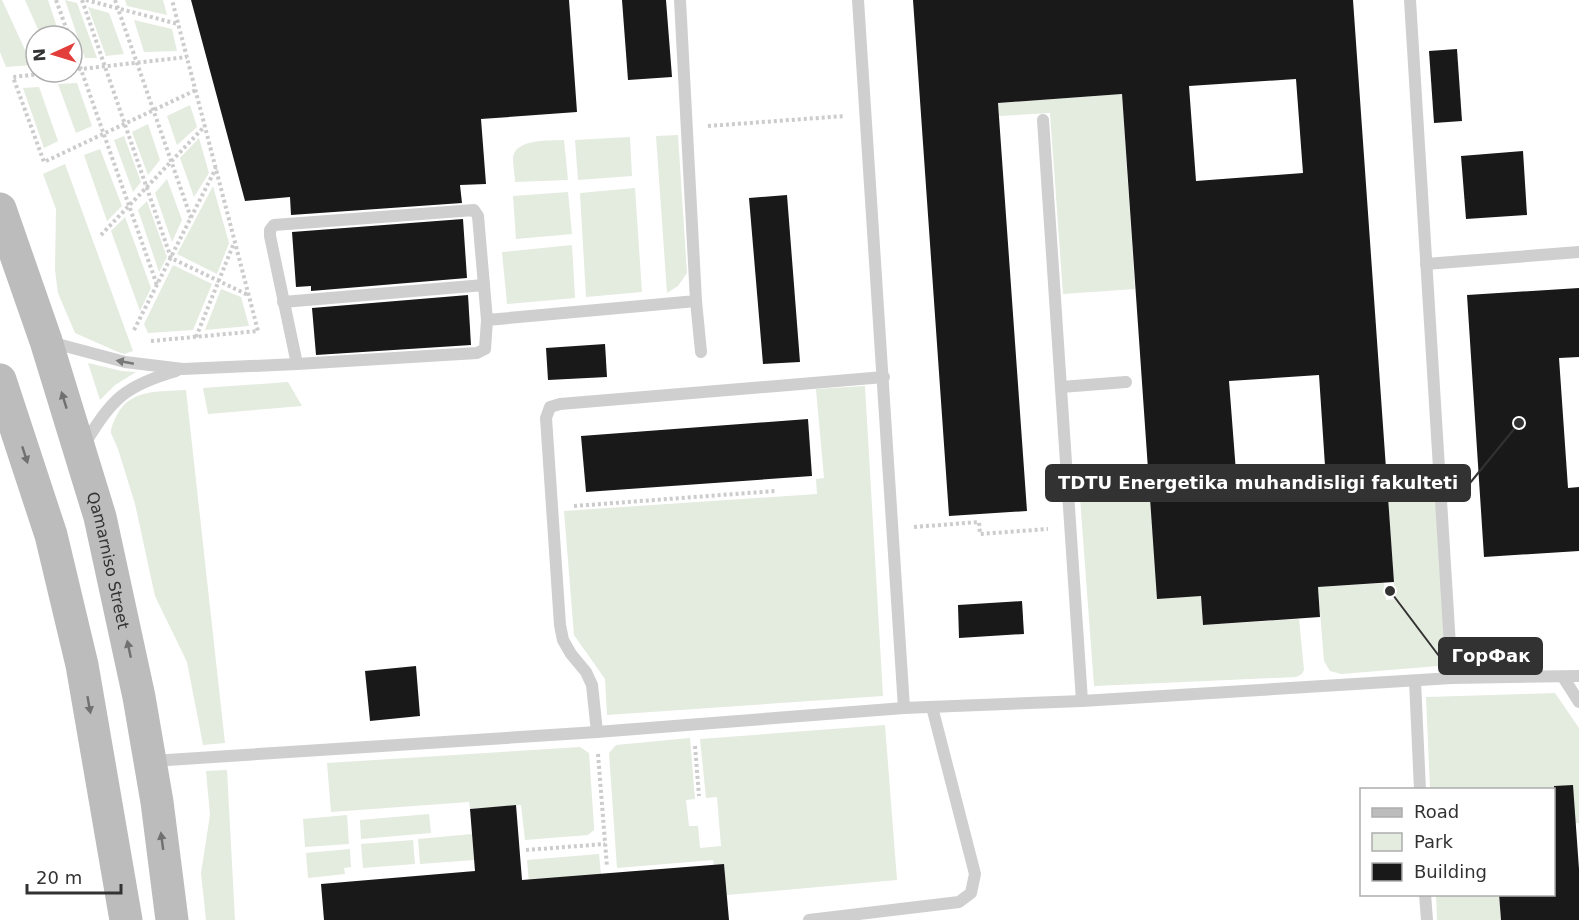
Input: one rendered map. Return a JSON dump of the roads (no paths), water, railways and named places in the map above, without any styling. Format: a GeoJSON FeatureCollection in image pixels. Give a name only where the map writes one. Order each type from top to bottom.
{"type":"FeatureCollection","features":[{"type":"Feature","properties":{"kind":"main road","name":"Qamarniso Street"},"geometry":{"type":"LineString","coordinates":[[0,209],[46,341],[100,517],[139,697],[172,920]]}},
{"type":"Feature","properties":{"kind":"main road"},"geometry":{"type":"LineString","coordinates":[[0,380],[51,535],[82,665],[126,920]]}},
{"type":"Feature","properties":{"kind":"lane"},"geometry":{"type":"LineString","coordinates":[[680,0],[696,301],[701,352]]}},
{"type":"Feature","properties":{"kind":"lane"},"geometry":{"type":"LineString","coordinates":[[858,0],[904,708]]}},
{"type":"Feature","properties":{"kind":"lane"},"geometry":{"type":"LineString","coordinates":[[1410,0],[1452,678]]}},
{"type":"Feature","properties":{"kind":"lane"},"geometry":{"type":"LineString","coordinates":[[1043,120],[1082,701]]}},
{"type":"Feature","properties":{"kind":"lane"},"geometry":{"type":"LineString","coordinates":[[46,341],[125,362],[183,369],[297,363],[477,352],[485,349],[487,343],[487,320],[478,216],[474,210],[278,224],[270,230],[297,363]]}},
{"type":"Feature","properties":{"kind":"lane"},"geometry":{"type":"LineString","coordinates":[[1426,264],[1579,252]]}},
{"type":"Feature","properties":{"kind":"lane"},"geometry":{"type":"LineString","coordinates":[[283,302],[484,285]]}},
{"type":"Feature","properties":{"kind":"lane"},"geometry":{"type":"LineString","coordinates":[[487,320],[696,301]]}},
{"type":"Feature","properties":{"kind":"lane"},"geometry":{"type":"LineString","coordinates":[[80,452],[97,424],[115,401],[147,379],[183,369]]}},
{"type":"Feature","properties":{"kind":"lane"},"geometry":{"type":"LineString","coordinates":[[597,732],[592,685],[586,672],[571,654],[560,625],[546,418],[550,407],[571,403],[884,377]]}},
{"type":"Feature","properties":{"kind":"lane"},"geometry":{"type":"LineString","coordinates":[[1061,387],[1125,382]]}},
{"type":"Feature","properties":{"kind":"lane"},"geometry":{"type":"LineString","coordinates":[[150,761],[597,732],[904,708],[1082,701],[1452,678],[1579,676]]}},
{"type":"Feature","properties":{"kind":"lane"},"geometry":{"type":"LineString","coordinates":[[1563,677],[1579,702]]}},
{"type":"Feature","properties":{"kind":"lane"},"geometry":{"type":"LineString","coordinates":[[1414,681],[1420,788]]}},
{"type":"Feature","properties":{"kind":"lane"},"geometry":{"type":"LineString","coordinates":[[809,920],[959,902],[971,893],[975,874],[932,707]]}},
{"type":"Feature","properties":{"kind":"lane"},"geometry":{"type":"LineString","coordinates":[[1425,896],[1426,920]]}},
{"type":"Feature","properties":{"kind":"place","name":"TDTU Energetika muhandisligi fakulteti"},"geometry":{"type":"Point","coordinates":[1519,423]}},
{"type":"Feature","properties":{"kind":"place","name":"ГорФак"},"geometry":{"type":"Point","coordinates":[1390,591]}}]}
